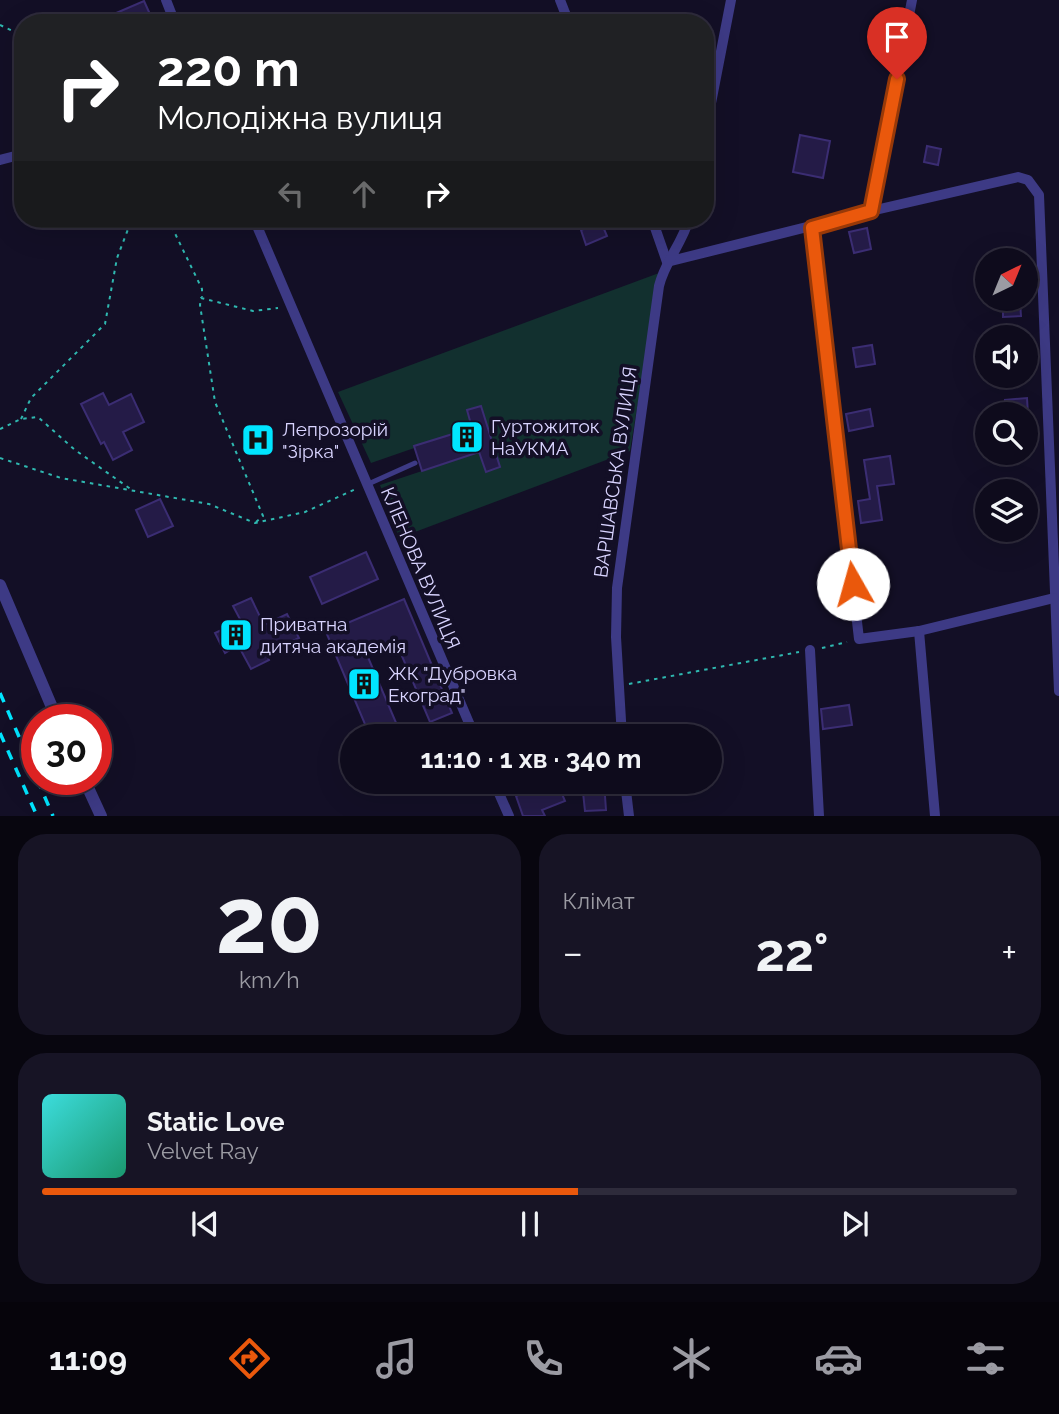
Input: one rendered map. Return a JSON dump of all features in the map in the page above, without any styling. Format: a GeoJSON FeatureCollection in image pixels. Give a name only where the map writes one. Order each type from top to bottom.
{"type":"FeatureCollection","features":[{"type":"Feature","properties":{"kind":"street"},"geometry":{"type":"LineString","coordinates":[[714,88],[731,0]]}},
{"type":"Feature","properties":{"kind":"street"},"geometry":{"type":"LineString","coordinates":[[871,211],[912,0]]}},
{"type":"Feature","properties":{"kind":"street"},"geometry":{"type":"LineString","coordinates":[[655,228],[667,262],[720,247],[812,228],[871,211],[1018,177],[1035,186],[1039,195],[1056,505],[1054,598],[1059,691]]}},
{"type":"Feature","properties":{"kind":"street","name":"КЛЕНОВА ВУЛИЦЯ"},"geometry":{"type":"LineString","coordinates":[[258,228],[469,724]]}},
{"type":"Feature","properties":{"kind":"street","name":"ВАРШАВСЬКА ВУЛИЦЯ"},"geometry":{"type":"LineString","coordinates":[[621,724],[615,611],[618,578],[658,294],[667,262],[681,241],[686,228]]}},
{"type":"Feature","properties":{"kind":"street"},"geometry":{"type":"LineString","coordinates":[[812,228],[859,639],[919,631],[1054,598]]}},
{"type":"Feature","properties":{"kind":"street"},"geometry":{"type":"LineString","coordinates":[[0,585],[51,704]]}},
{"type":"Feature","properties":{"kind":"street"},"geometry":{"type":"LineString","coordinates":[[919,631],[935,816]]}},
{"type":"Feature","properties":{"kind":"street"},"geometry":{"type":"LineString","coordinates":[[810,650],[819,816]]}},
{"type":"Feature","properties":{"kind":"street"},"geometry":{"type":"LineString","coordinates":[[499,794],[509,816]]}},
{"type":"Feature","properties":{"kind":"street"},"geometry":{"type":"LineString","coordinates":[[626,794],[629,816]]}},
{"type":"Feature","properties":{"kind":"street"},"geometry":{"type":"LineString","coordinates":[[91,795],[101,816]]}},
{"type":"Feature","properties":{"kind":"lane"},"geometry":{"type":"LineString","coordinates":[[366,485],[415,463]]}},
{"type":"Feature","properties":{"kind":"path"},"geometry":{"type":"LineString","coordinates":[[22,419],[31,398],[105,324],[117,258],[129,228]]}},
{"type":"Feature","properties":{"kind":"path"},"geometry":{"type":"LineString","coordinates":[[172,228],[202,289],[215,402],[263,516],[255,523]]}},
{"type":"Feature","properties":{"kind":"path"},"geometry":{"type":"LineString","coordinates":[[201,298],[253,311],[290,304]]}},
{"type":"Feature","properties":{"kind":"path"},"geometry":{"type":"LineString","coordinates":[[0,429],[22,419],[38,417],[75,450],[134,492]]}},
{"type":"Feature","properties":{"kind":"path"},"geometry":{"type":"LineString","coordinates":[[0,458],[61,478],[209,504],[255,523],[305,512],[366,485]]}},
{"type":"Feature","properties":{"kind":"path"},"geometry":{"type":"LineString","coordinates":[[618,686],[859,639]]}},
{"type":"Feature","properties":{"kind":"green space"},"geometry":{"type":"Polygon","coordinates":[[[659,273],[630,451],[399,538],[380,485],[479,452],[486,471],[500,467],[481,406],[467,410],[472,428],[371,463],[338,392],[659,273]]]}},
{"type":"Feature","properties":{"kind":"building"},"geometry":{"type":"Polygon","coordinates":[[[144,1],[150,14],[114,14],[144,1]]]}},
{"type":"Feature","properties":{"kind":"building"},"geometry":{"type":"Polygon","coordinates":[[[800,135],[830,141],[823,178],[793,172],[800,135]]]}},
{"type":"Feature","properties":{"kind":"building"},"geometry":{"type":"Polygon","coordinates":[[[927,146],[941,149],[938,165],[924,162],[927,146]]]}},
{"type":"Feature","properties":{"kind":"building"},"geometry":{"type":"Polygon","coordinates":[[[604,228],[607,236],[586,245],[581,230],[604,228]]]}},
{"type":"Feature","properties":{"kind":"building"},"geometry":{"type":"Polygon","coordinates":[[[867,228],[871,249],[854,253],[849,232],[867,228]]]}},
{"type":"Feature","properties":{"kind":"building"},"geometry":{"type":"Polygon","coordinates":[[[1003,312],[1021,312],[1021,316],[1003,317],[1003,312]]]}},
{"type":"Feature","properties":{"kind":"building"},"geometry":{"type":"Polygon","coordinates":[[[872,345],[875,364],[856,367],[853,348],[872,345]]]}},
{"type":"Feature","properties":{"kind":"building"},"geometry":{"type":"Polygon","coordinates":[[[103,393],[109,405],[131,394],[144,422],[123,432],[132,450],[113,460],[104,442],[101,444],[81,404],[103,393]]]}},
{"type":"Feature","properties":{"kind":"building"},"geometry":{"type":"Polygon","coordinates":[[[1027,398],[1027,402],[1005,402],[1027,398]]]}},
{"type":"Feature","properties":{"kind":"building","name":"Гуртожиток НаУКМА"},"geometry":{"type":"Polygon","coordinates":[[[481,406],[500,467],[486,472],[479,452],[422,471],[414,446],[472,428],[467,410],[481,406]]]}},
{"type":"Feature","properties":{"kind":"building"},"geometry":{"type":"Polygon","coordinates":[[[870,409],[873,426],[849,431],[846,414],[870,409]]]}},
{"type":"Feature","properties":{"kind":"building"},"geometry":{"type":"Polygon","coordinates":[[[890,456],[894,484],[877,486],[882,520],[861,523],[858,501],[870,499],[864,460],[890,456]]]}},
{"type":"Feature","properties":{"kind":"building"},"geometry":{"type":"Polygon","coordinates":[[[160,499],[173,526],[148,537],[136,510],[160,499]]]}},
{"type":"Feature","properties":{"kind":"building"},"geometry":{"type":"Polygon","coordinates":[[[366,552],[378,579],[322,604],[310,577],[366,552]]]}},
{"type":"Feature","properties":{"kind":"building","name":"Приватна дитяча академiя"},"geometry":{"type":"Polygon","coordinates":[[[251,598],[264,625],[287,614],[299,638],[266,654],[269,660],[251,669],[238,645],[225,653],[215,633],[241,621],[233,606],[251,598]]]}},
{"type":"Feature","properties":{"kind":"building","name":"ЖК \"Дубровка Екоград\""},"geometry":{"type":"Polygon","coordinates":[[[404,599],[452,713],[430,722],[396,642],[367,655],[397,724],[365,724],[326,632],[404,599]]]}},
{"type":"Feature","properties":{"kind":"building"},"geometry":{"type":"Polygon","coordinates":[[[849,705],[852,725],[823,729],[821,709],[849,705]]]}},
{"type":"Feature","properties":{"kind":"building"},"geometry":{"type":"Polygon","coordinates":[[[562,794],[565,801],[542,810],[545,816],[523,816],[516,796],[562,794]]]}},
{"type":"Feature","properties":{"kind":"building"},"geometry":{"type":"Polygon","coordinates":[[[583,794],[605,794],[606,810],[585,811],[583,794]]]}},
{"type":"Feature","properties":{"kind":"railway"},"geometry":{"type":"LineString","coordinates":[[0,693],[21,741]]}},
{"type":"Feature","properties":{"kind":"railway"},"geometry":{"type":"LineString","coordinates":[[0,733],[37,816]]}},
{"type":"Feature","properties":{"kind":"railway"},"geometry":{"type":"LineString","coordinates":[[44,795],[53,816]]}},
{"type":"Feature","properties":{"kind":"place","name":"Гуртожиток НаУКМА"},"geometry":{"type":"Point","coordinates":[467,437]}},
{"type":"Feature","properties":{"kind":"place","name":"Лепрозорій \"Зірка\""},"geometry":{"type":"Point","coordinates":[258,440]}},
{"type":"Feature","properties":{"kind":"place","name":"Приватна дитяча академiя"},"geometry":{"type":"Point","coordinates":[236,635]}},
{"type":"Feature","properties":{"kind":"place","name":"ЖК \"Дубровка Екоград\""},"geometry":{"type":"Point","coordinates":[364,684]}},
{"type":"Feature","properties":{"kind":"route"},"geometry":{"type":"LineString","coordinates":[[853,584],[812,228],[871,211],[897,79]]}}]}
